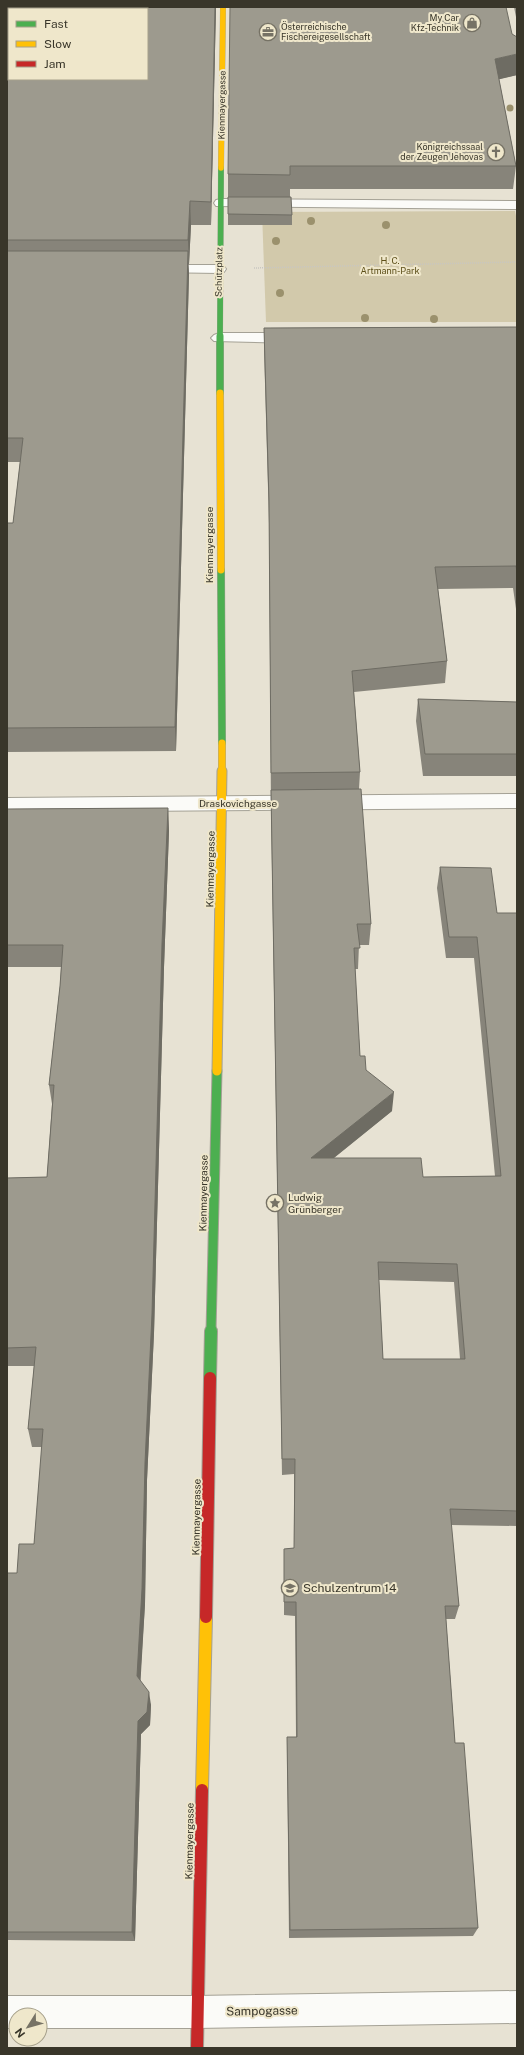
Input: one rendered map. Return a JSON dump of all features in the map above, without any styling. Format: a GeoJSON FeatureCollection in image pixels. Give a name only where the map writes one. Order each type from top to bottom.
{"type":"FeatureCollection","features":[{"type":"Feature","properties":{"kind":"street","name":"Kienmayergasse"},"geometry":{"type":"LineString","coordinates":[[221,203],[223,7]]}},
{"type":"Feature","properties":{"kind":"street"},"geometry":{"type":"LineString","coordinates":[[221,203],[517,205]]}},
{"type":"Feature","properties":{"kind":"street","name":"Schützplatz"},"geometry":{"type":"LineString","coordinates":[[219,338],[221,203]]}},
{"type":"Feature","properties":{"kind":"street"},"geometry":{"type":"LineString","coordinates":[[147,269],[219,269]]}},
{"type":"Feature","properties":{"kind":"street","name":"Kienmayergasse"},"geometry":{"type":"LineString","coordinates":[[197,2048],[196,2012],[222,803],[219,338]]}},
{"type":"Feature","properties":{"kind":"street"},"geometry":{"type":"LineString","coordinates":[[219,338],[305,338]]}},
{"type":"Feature","properties":{"kind":"street","name":"Draskovichgasse"},"geometry":{"type":"LineString","coordinates":[[7,805],[517,801]]}},
{"type":"Feature","properties":{"kind":"street","name":"Sampogasse"},"geometry":{"type":"LineString","coordinates":[[7,2012],[196,2012],[517,2007]]}},
{"type":"Feature","properties":{"kind":"path"},"geometry":{"type":"LineString","coordinates":[[219,269],[517,262]]}},
{"type":"Feature","properties":{"kind":"green space","name":"H. C. Artmann-Park"},"geometry":{"type":"Polygon","coordinates":[[[515,211],[517,221],[517,322],[266,322],[262,212],[515,211]]]}},
{"type":"Feature","properties":{"kind":"building"},"geometry":{"type":"Polygon","coordinates":[[[7,7],[215,7],[211,202],[190,201],[188,240],[7,240],[7,7]]]}},
{"type":"Feature","properties":{"kind":"building"},"geometry":{"type":"Polygon","coordinates":[[[230,7],[506,7],[512,34],[517,37],[517,54],[495,59],[516,166],[290,166],[290,175],[228,174],[230,7]]]}},
{"type":"Feature","properties":{"kind":"building"},"geometry":{"type":"Polygon","coordinates":[[[228,197],[291,197],[292,215],[228,214],[228,197]]]}},
{"type":"Feature","properties":{"kind":"building"},"geometry":{"type":"Polygon","coordinates":[[[7,251],[188,251],[175,727],[7,728],[7,523],[13,523],[23,438],[7,438],[7,251]]]}},
{"type":"Feature","properties":{"kind":"building"},"geometry":{"type":"Polygon","coordinates":[[[517,327],[517,572],[516,566],[435,567],[447,661],[352,671],[360,772],[271,773],[269,501],[264,328],[517,327]]]}},
{"type":"Feature","properties":{"kind":"building"},"geometry":{"type":"Polygon","coordinates":[[[418,699],[517,702],[517,754],[425,754],[418,699]]]}},
{"type":"Feature","properties":{"kind":"building"},"geometry":{"type":"Polygon","coordinates":[[[361,789],[371,924],[357,924],[360,948],[354,948],[360,1056],[365,1056],[366,1070],[394,1092],[311,1158],[421,1158],[423,1177],[501,1176],[477,937],[449,937],[440,867],[491,868],[497,913],[517,913],[517,1511],[450,1509],[459,1606],[445,1606],[455,1743],[464,1743],[478,1928],[290,1930],[287,1737],[297,1737],[296,1602],[284,1602],[284,1549],[294,1548],[295,1459],[282,1459],[271,790],[361,789]],[[378,1262],[383,1359],[465,1359],[457,1264],[378,1262]]]}},
{"type":"Feature","properties":{"kind":"building"},"geometry":{"type":"Polygon","coordinates":[[[168,808],[162,944],[152,1314],[145,1463],[142,1589],[137,1676],[149,1692],[147,1712],[138,1721],[132,1932],[7,1932],[7,1573],[17,1573],[19,1544],[34,1544],[43,1429],[28,1429],[36,1347],[7,1348],[7,1178],[47,1177],[54,1085],[49,1085],[63,945],[7,945],[7,809],[168,808]]]}},
{"type":"Feature","properties":{"kind":"traffic: fast"},"geometry":{"type":"LineString","coordinates":[[220,393],[221,168]]}},
{"type":"Feature","properties":{"kind":"traffic: fast"},"geometry":{"type":"LineString","coordinates":[[221,570],[222,743]]}},
{"type":"Feature","properties":{"kind":"traffic: fast"},"geometry":{"type":"LineString","coordinates":[[210,1378],[217,1071]]}},
{"type":"Feature","properties":{"kind":"traffic: slow"},"geometry":{"type":"LineString","coordinates":[[221,168],[223,7]]}},
{"type":"Feature","properties":{"kind":"traffic: slow"},"geometry":{"type":"LineString","coordinates":[[220,393],[221,570]]}},
{"type":"Feature","properties":{"kind":"traffic: slow"},"geometry":{"type":"LineString","coordinates":[[217,1071],[222,743]]}},
{"type":"Feature","properties":{"kind":"traffic: slow"},"geometry":{"type":"LineString","coordinates":[[202,1790],[206,1617]]}},
{"type":"Feature","properties":{"kind":"traffic: jam"},"geometry":{"type":"LineString","coordinates":[[206,1617],[210,1378]]}},
{"type":"Feature","properties":{"kind":"traffic: jam"},"geometry":{"type":"LineString","coordinates":[[197,2048],[202,1790]]}},
{"type":"Feature","properties":{"kind":"place","name":"My Car Kfz-Technik"},"geometry":{"type":"Point","coordinates":[472,23]}},
{"type":"Feature","properties":{"kind":"place","name":"Österreichische Fischereigesellschaft"},"geometry":{"type":"Point","coordinates":[268,32]}},
{"type":"Feature","properties":{"kind":"place","name":"Königreichssaal der Zeugen Jehovas"},"geometry":{"type":"Point","coordinates":[496,152]}},
{"type":"Feature","properties":{"kind":"place","name":"Ludwig Grünberger"},"geometry":{"type":"Point","coordinates":[275,1203]}},
{"type":"Feature","properties":{"kind":"place","name":"Schulzentrum 14"},"geometry":{"type":"Point","coordinates":[290,1588]}}]}
